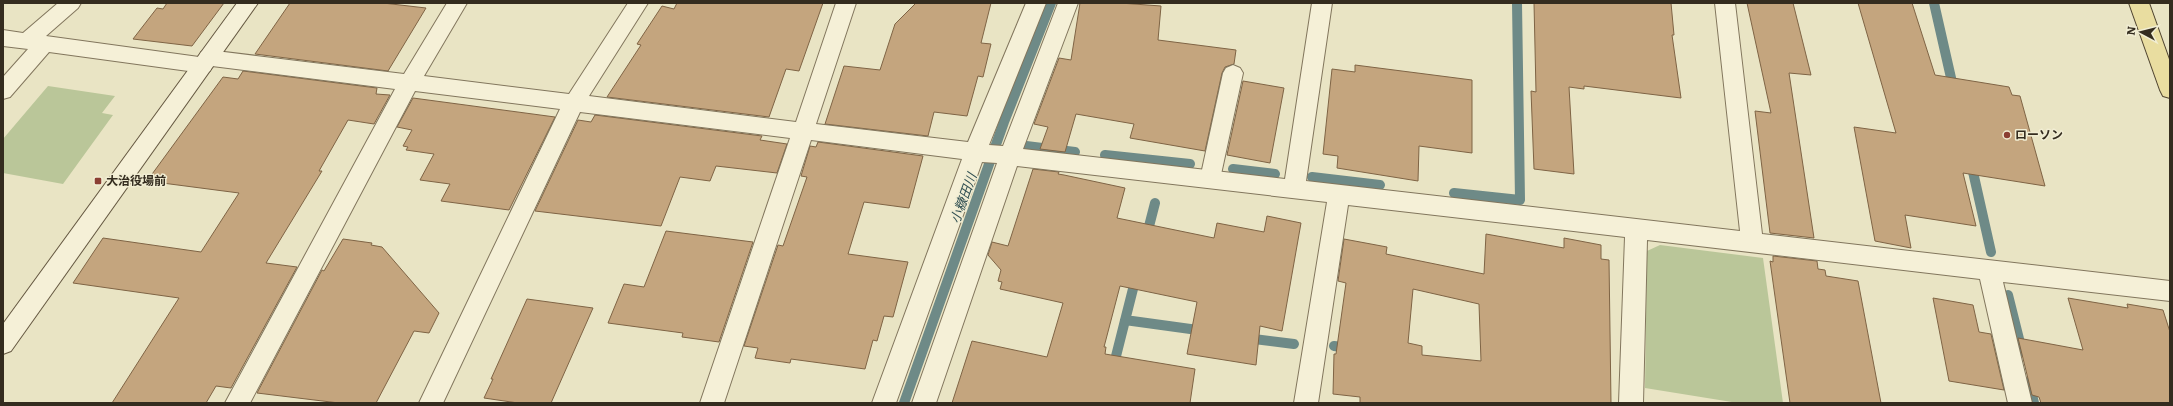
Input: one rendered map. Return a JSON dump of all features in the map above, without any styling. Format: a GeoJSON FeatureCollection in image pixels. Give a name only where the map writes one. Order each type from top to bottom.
{"type":"FeatureCollection","features":[{"type":"Feature","properties":{"kind":"main road"},"geometry":{"type":"LineString","coordinates":[[2139,3],[2170,90]]}},
{"type":"Feature","properties":{"kind":"street"},"geometry":{"type":"LineString","coordinates":[[3,91],[36,43],[71,3]]}},
{"type":"Feature","properties":{"kind":"street"},"geometry":{"type":"LineString","coordinates":[[3,343],[248,3]]}},
{"type":"Feature","properties":{"kind":"street"},"geometry":{"type":"LineString","coordinates":[[238,403],[409,83],[457,3]]}},
{"type":"Feature","properties":{"kind":"street"},"geometry":{"type":"LineString","coordinates":[[431,403],[574,103],[638,3]]}},
{"type":"Feature","properties":{"kind":"street"},"geometry":{"type":"LineString","coordinates":[[712,403],[846,3]]}},
{"type":"Feature","properties":{"kind":"street"},"geometry":{"type":"LineString","coordinates":[[924,403],[992,154],[1036,3]]}},
{"type":"Feature","properties":{"kind":"street"},"geometry":{"type":"LineString","coordinates":[[884,403],[992,154],[1068,3]]}},
{"type":"Feature","properties":{"kind":"street"},"geometry":{"type":"LineString","coordinates":[[1294,189],[1322,3]]}},
{"type":"Feature","properties":{"kind":"street"},"geometry":{"type":"LineString","coordinates":[[1725,3],[1752,242]]}},
{"type":"Feature","properties":{"kind":"street"},"geometry":{"type":"LineString","coordinates":[[3,38],[206,62],[409,83],[1339,195],[2170,291]]}},
{"type":"Feature","properties":{"kind":"street"},"geometry":{"type":"LineString","coordinates":[[1306,403],[1339,195]]}},
{"type":"Feature","properties":{"kind":"street"},"geometry":{"type":"LineString","coordinates":[[1631,403],[1636,229]]}},
{"type":"Feature","properties":{"kind":"street"},"geometry":{"type":"LineString","coordinates":[[1989,270],[2020,403]]}},
{"type":"Feature","properties":{"kind":"lane"},"geometry":{"type":"LineString","coordinates":[[1210,179],[1233,73]]}},
{"type":"Feature","properties":{"kind":"green space"},"geometry":{"type":"Polygon","coordinates":[[[48,86],[115,96],[102,113],[113,115],[63,184],[3,173],[3,139],[48,86]]]}},
{"type":"Feature","properties":{"kind":"green space"},"geometry":{"type":"Polygon","coordinates":[[[1660,245],[1763,258],[1783,403],[1738,403],[1645,388],[1647,251],[1660,245]]]}},
{"type":"Feature","properties":{"kind":"building"},"geometry":{"type":"Polygon","coordinates":[[[167,3],[224,3],[192,46],[133,39],[157,8],[163,9],[167,3]]]}},
{"type":"Feature","properties":{"kind":"building"},"geometry":{"type":"Polygon","coordinates":[[[290,3],[383,3],[426,8],[388,71],[255,54],[290,3]]]}},
{"type":"Feature","properties":{"kind":"building"},"geometry":{"type":"Polygon","coordinates":[[[677,3],[823,3],[799,71],[786,69],[769,117],[607,97],[641,45],[637,44],[662,6],[674,9],[677,3]]]}},
{"type":"Feature","properties":{"kind":"building"},"geometry":{"type":"Polygon","coordinates":[[[916,3],[991,3],[981,43],[991,44],[983,77],[978,76],[967,116],[934,112],[928,136],[825,124],[844,66],[880,70],[895,24],[916,3]]]}},
{"type":"Feature","properties":{"kind":"building"},"geometry":{"type":"Polygon","coordinates":[[[1080,3],[1120,3],[1161,6],[1158,40],[1236,50],[1234,64],[1225,67],[1222,73],[1205,151],[1130,138],[1134,124],[1076,114],[1065,152],[1040,149],[1048,127],[1034,124],[1059,58],[1071,60],[1080,3]]]}},
{"type":"Feature","properties":{"kind":"building"},"geometry":{"type":"Polygon","coordinates":[[[1534,3],[1671,3],[1674,35],[1672,35],[1681,98],[1584,86],[1584,89],[1569,87],[1574,174],[1534,169],[1531,91],[1536,92],[1534,3]]]}},
{"type":"Feature","properties":{"kind":"building"},"geometry":{"type":"Polygon","coordinates":[[[1747,3],[1793,3],[1811,75],[1789,73],[1814,238],[1770,233],[1755,111],[1771,113],[1747,3]]]}},
{"type":"Feature","properties":{"kind":"building"},"geometry":{"type":"Polygon","coordinates":[[[1858,3],[1912,3],[1935,75],[2009,87],[2012,95],[2020,96],[2045,186],[1963,173],[1976,226],[1905,215],[1911,248],[1875,241],[1854,127],[1896,133],[1858,3]]]}},
{"type":"Feature","properties":{"kind":"building"},"geometry":{"type":"Polygon","coordinates":[[[1355,65],[1472,80],[1472,153],[1419,146],[1418,181],[1337,168],[1338,156],[1323,154],[1332,69],[1355,72],[1355,65]]]}},
{"type":"Feature","properties":{"kind":"building"},"geometry":{"type":"Polygon","coordinates":[[[243,71],[377,88],[376,94],[390,95],[374,124],[348,120],[319,171],[322,171],[266,263],[297,267],[231,388],[216,386],[206,403],[112,403],[179,298],[73,283],[103,238],[201,252],[239,193],[147,181],[223,77],[238,79],[243,71]]]}},
{"type":"Feature","properties":{"kind":"building"},"geometry":{"type":"Polygon","coordinates":[[[1243,81],[1284,88],[1270,163],[1227,155],[1243,81]]]}},
{"type":"Feature","properties":{"kind":"building"},"geometry":{"type":"Polygon","coordinates":[[[413,98],[555,117],[509,210],[441,201],[450,184],[420,180],[434,154],[406,150],[408,147],[403,146],[412,130],[397,127],[413,98]]]}},
{"type":"Feature","properties":{"kind":"building"},"geometry":{"type":"Polygon","coordinates":[[[595,115],[762,136],[760,140],[787,144],[777,173],[716,166],[710,181],[680,177],[661,226],[535,211],[578,120],[591,122],[595,115]]]}},
{"type":"Feature","properties":{"kind":"building"},"geometry":{"type":"Polygon","coordinates":[[[818,142],[923,156],[909,208],[864,202],[848,254],[908,262],[893,317],[884,316],[877,341],[873,340],[865,369],[791,359],[790,363],[755,358],[758,348],[744,346],[778,245],[783,246],[807,177],[801,176],[810,146],[816,147],[818,142]]]}},
{"type":"Feature","properties":{"kind":"building"},"geometry":{"type":"Polygon","coordinates":[[[1033,169],[1059,172],[1058,174],[1125,188],[1117,218],[1214,238],[1217,223],[1264,232],[1267,216],[1301,223],[1282,331],[1260,326],[1256,365],[1187,354],[1197,302],[1120,286],[1104,347],[1106,347],[1105,354],[1195,369],[1190,403],[952,403],[972,341],[1047,357],[1063,303],[1000,289],[1002,282],[998,281],[1001,270],[988,255],[992,242],[1008,246],[1033,169]]]}},
{"type":"Feature","properties":{"kind":"building"},"geometry":{"type":"Polygon","coordinates":[[[666,231],[753,242],[719,342],[682,337],[683,333],[608,323],[624,284],[644,287],[666,231]]]}},
{"type":"Feature","properties":{"kind":"building"},"geometry":{"type":"Polygon","coordinates":[[[1486,234],[1564,248],[1564,238],[1601,245],[1601,259],[1609,260],[1611,403],[1360,403],[1360,397],[1333,394],[1334,354],[1336,354],[1346,283],[1338,281],[1344,239],[1387,247],[1386,254],[1484,274],[1486,234]],[[1413,289],[1408,343],[1422,346],[1422,355],[1481,361],[1479,304],[1413,289]]]}},
{"type":"Feature","properties":{"kind":"building"},"geometry":{"type":"Polygon","coordinates":[[[343,239],[372,243],[371,245],[382,247],[439,313],[429,333],[414,331],[376,403],[339,403],[257,393],[322,270],[324,271],[343,239]]]}},
{"type":"Feature","properties":{"kind":"building"},"geometry":{"type":"Polygon","coordinates":[[[1773,256],[1817,261],[1818,269],[1825,270],[1826,276],[1858,281],[1881,403],[1790,403],[1770,261],[1773,262],[1773,256]]]}},
{"type":"Feature","properties":{"kind":"building"},"geometry":{"type":"Polygon","coordinates":[[[1933,298],[1973,305],[1979,332],[1991,334],[2004,390],[1949,381],[1933,298]]]}},
{"type":"Feature","properties":{"kind":"building"},"geometry":{"type":"Polygon","coordinates":[[[2068,298],[2128,308],[2127,304],[2163,310],[2170,332],[2170,403],[2041,403],[2039,397],[2032,395],[2018,338],[2083,350],[2068,298]]]}},
{"type":"Feature","properties":{"kind":"building"},"geometry":{"type":"Polygon","coordinates":[[[527,299],[593,308],[551,403],[518,403],[484,398],[493,379],[491,379],[527,299]]]}},
{"type":"Feature","properties":{"kind":"waterway","name":"小糠田川"},"geometry":{"type":"LineString","coordinates":[[904,403],[1004,122],[1051,3]]}},
{"type":"Feature","properties":{"kind":"waterway"},"geometry":{"type":"LineString","coordinates":[[1454,193],[1520,200],[1517,3]]}},
{"type":"Feature","properties":{"kind":"waterway"},"geometry":{"type":"LineString","coordinates":[[1934,3],[1954,91]]}},
{"type":"Feature","properties":{"kind":"waterway"},"geometry":{"type":"LineString","coordinates":[[1018,145],[1075,152]]}},
{"type":"Feature","properties":{"kind":"waterway"},"geometry":{"type":"LineString","coordinates":[[1105,155],[1190,164]]}},
{"type":"Feature","properties":{"kind":"waterway"},"geometry":{"type":"LineString","coordinates":[[1971,163],[1991,252]]}},
{"type":"Feature","properties":{"kind":"waterway"},"geometry":{"type":"LineString","coordinates":[[1233,169],[1275,174]]}},
{"type":"Feature","properties":{"kind":"waterway"},"geometry":{"type":"LineString","coordinates":[[1312,177],[1380,185]]}},
{"type":"Feature","properties":{"kind":"waterway"},"geometry":{"type":"LineString","coordinates":[[1146,238],[1155,203]]}},
{"type":"Feature","properties":{"kind":"waterway"},"geometry":{"type":"LineString","coordinates":[[1125,320],[1136,277]]}},
{"type":"Feature","properties":{"kind":"waterway"},"geometry":{"type":"LineString","coordinates":[[2008,295],[2022,351]]}},
{"type":"Feature","properties":{"kind":"waterway"},"geometry":{"type":"LineString","coordinates":[[1113,368],[1125,320]]}},
{"type":"Feature","properties":{"kind":"waterway"},"geometry":{"type":"LineString","coordinates":[[1125,320],[1205,331]]}},
{"type":"Feature","properties":{"kind":"waterway"},"geometry":{"type":"LineString","coordinates":[[1246,338],[1294,344]]}},
{"type":"Feature","properties":{"kind":"waterway"},"geometry":{"type":"LineString","coordinates":[[1334,346],[1351,348]]}},
{"type":"Feature","properties":{"kind":"waterway"},"geometry":{"type":"LineString","coordinates":[[2029,382],[2034,403]]}},
{"type":"Feature","properties":{"kind":"place","name":"ローソン"},"geometry":{"type":"Point","coordinates":[2007,135]}},
{"type":"Feature","properties":{"kind":"place","name":"大治役場前"},"geometry":{"type":"Point","coordinates":[98,181]}}]}
